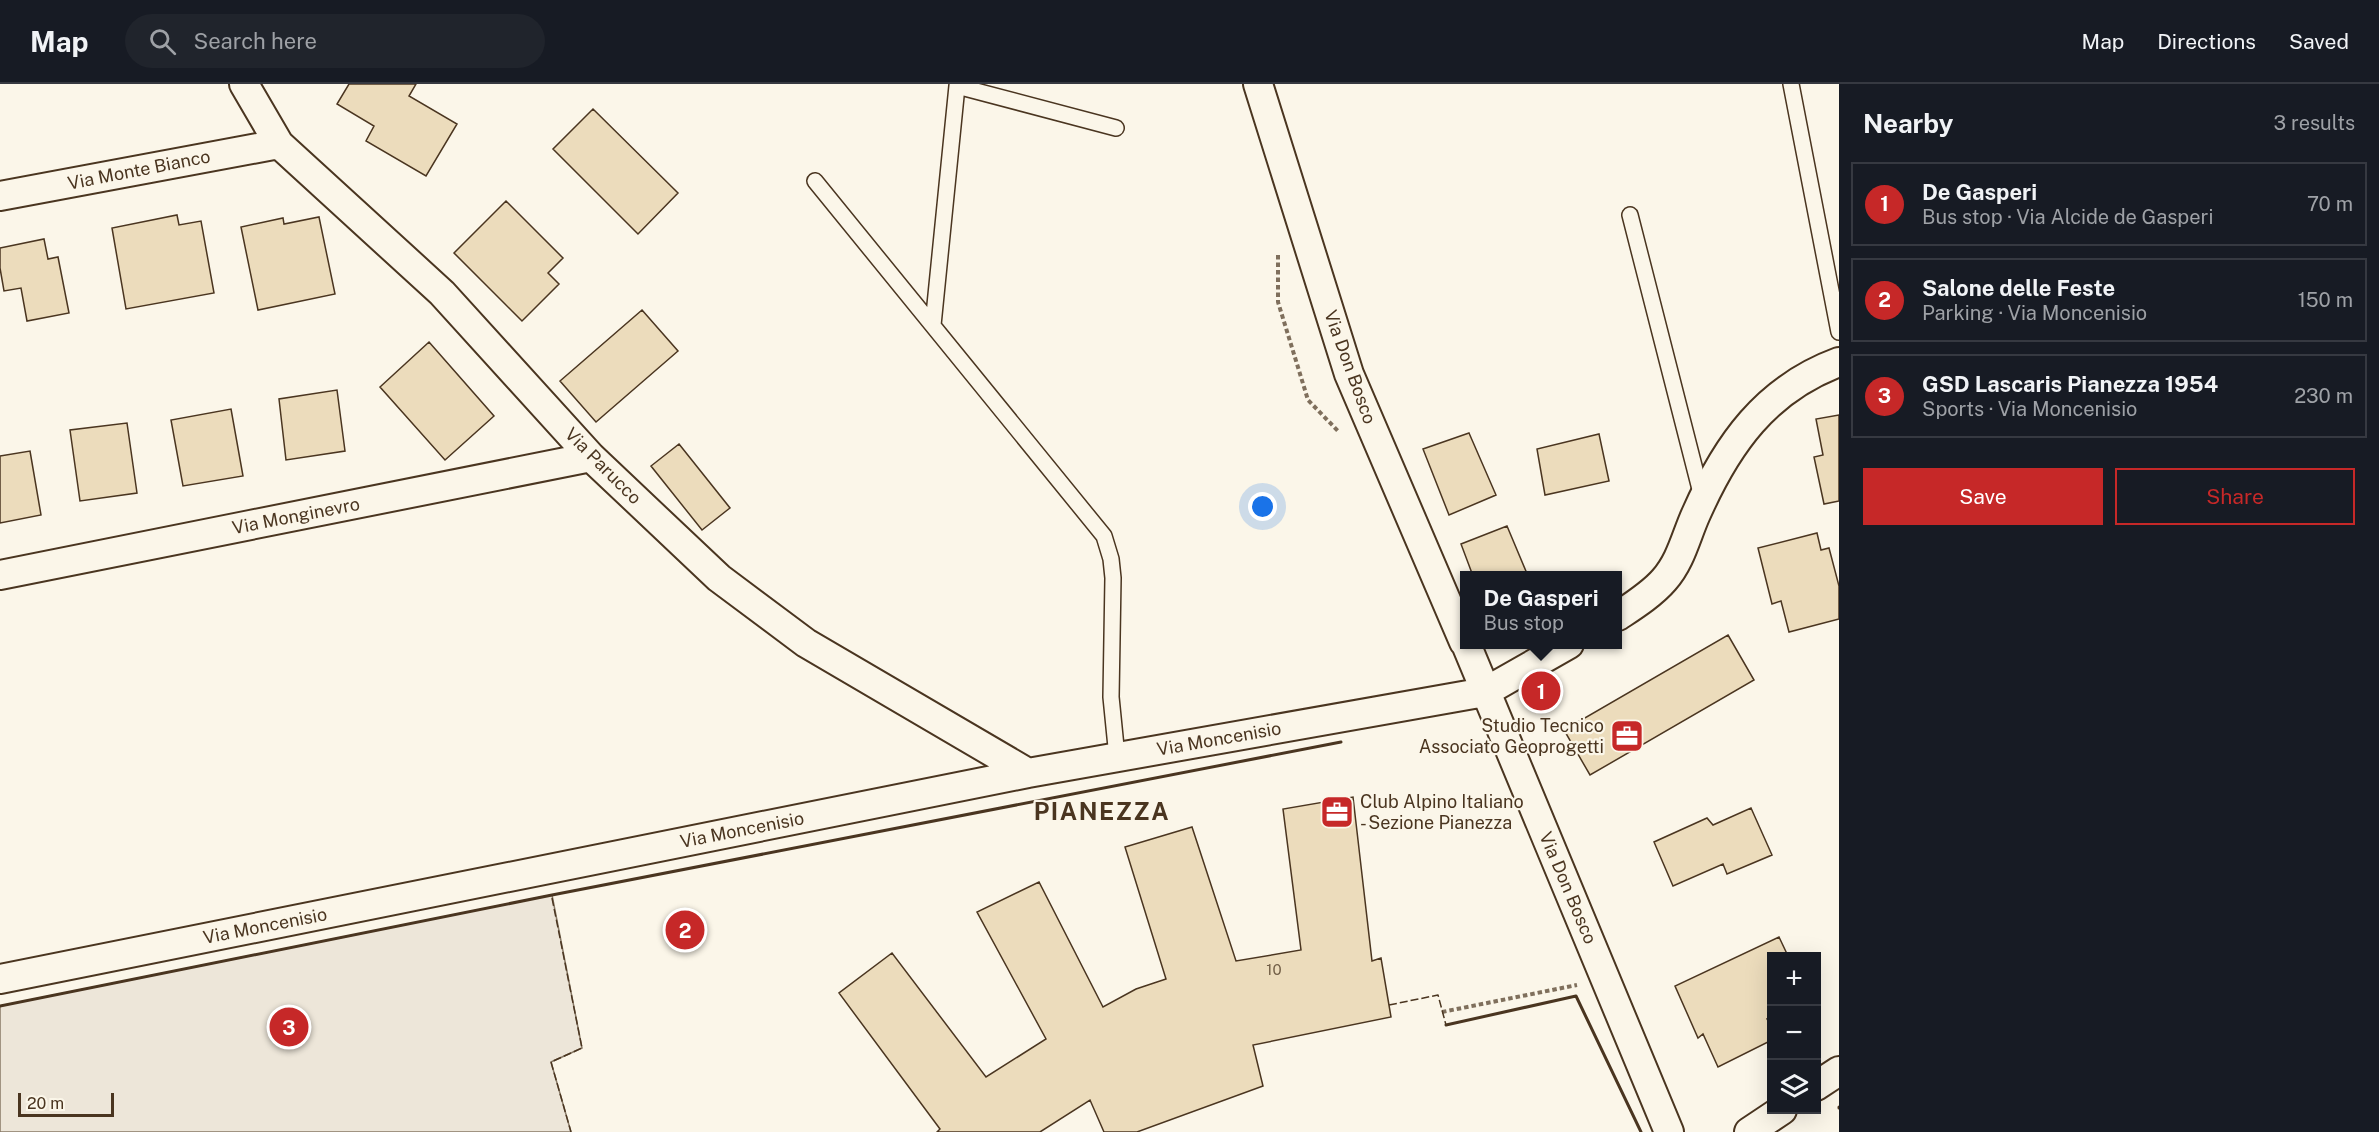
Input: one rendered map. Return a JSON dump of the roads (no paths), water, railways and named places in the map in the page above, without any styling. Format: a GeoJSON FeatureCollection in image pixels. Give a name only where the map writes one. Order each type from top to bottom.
{"type":"FeatureCollection","features":[{"type":"Feature","properties":{"kind":"street","name":"Via Parucco"},"geometry":{"type":"LineString","coordinates":[[244,84],[279,144],[442,293],[591,457],[719,578],[806,643],[1028,772]]}},
{"type":"Feature","properties":{"kind":"street","name":"Via Don Bosco"},"geometry":{"type":"LineString","coordinates":[[1258,84],[1349,375],[1460,631]]}},
{"type":"Feature","properties":{"kind":"street","name":"Via Monte Bianco"},"geometry":{"type":"LineString","coordinates":[[0,196],[279,144]]}},
{"type":"Feature","properties":{"kind":"street"},"geometry":{"type":"LineString","coordinates":[[1622,612],[1664,579],[1682,552],[1716,474],[1741,435],[1761,410],[1786,388],[1813,372],[1839,362]]}},
{"type":"Feature","properties":{"kind":"street","name":"Via Monginevro"},"geometry":{"type":"LineString","coordinates":[[0,575],[591,457]]}},
{"type":"Feature","properties":{"kind":"street","name":"Via Don Bosco"},"geometry":{"type":"LineString","coordinates":[[1467,649],[1669,1132]]}},
{"type":"Feature","properties":{"kind":"street","name":"Via Moncenisio"},"geometry":{"type":"LineString","coordinates":[[0,979],[1028,772],[1485,692],[1562,649]]}},
{"type":"Feature","properties":{"kind":"street"},"geometry":{"type":"LineString","coordinates":[[1821,1083],[1839,1071]]}},
{"type":"Feature","properties":{"kind":"street"},"geometry":{"type":"LineString","coordinates":[[1749,1132],[1776,1114]]}},
{"type":"Feature","properties":{"kind":"lane"},"geometry":{"type":"LineString","coordinates":[[1791,84],[1839,332]]}},
{"type":"Feature","properties":{"kind":"lane"},"geometry":{"type":"LineString","coordinates":[[933,326],[953,85],[1116,128]]}},
{"type":"Feature","properties":{"kind":"lane"},"geometry":{"type":"LineString","coordinates":[[815,181],[1104,536],[1111,559],[1113,578],[1111,697],[1117,757]]}},
{"type":"Feature","properties":{"kind":"lane"},"geometry":{"type":"LineString","coordinates":[[1630,215],[1703,500]]}},
{"type":"Feature","properties":{"kind":"place","name":"De Gasperi"},"geometry":{"type":"Point","coordinates":[1541,691]}},
{"type":"Feature","properties":{"kind":"place","name":"Studio Tecnico Associato Geoprogetti"},"geometry":{"type":"Point","coordinates":[1627,736]}},
{"type":"Feature","properties":{"kind":"place","name":"Club Alpino Italiano - Sezione Pianezza"},"geometry":{"type":"Point","coordinates":[1337,812]}},
{"type":"Feature","properties":{"kind":"place","name":"Salone delle Feste"},"geometry":{"type":"Point","coordinates":[685,930]}},
{"type":"Feature","properties":{"kind":"place","name":"GSD Lascaris Pianezza 1954"},"geometry":{"type":"Point","coordinates":[289,1027]}},
{"type":"Feature","properties":{"kind":"district","name":"PIANEZZA"},"geometry":{"type":"Point","coordinates":[1102,812]}}]}
